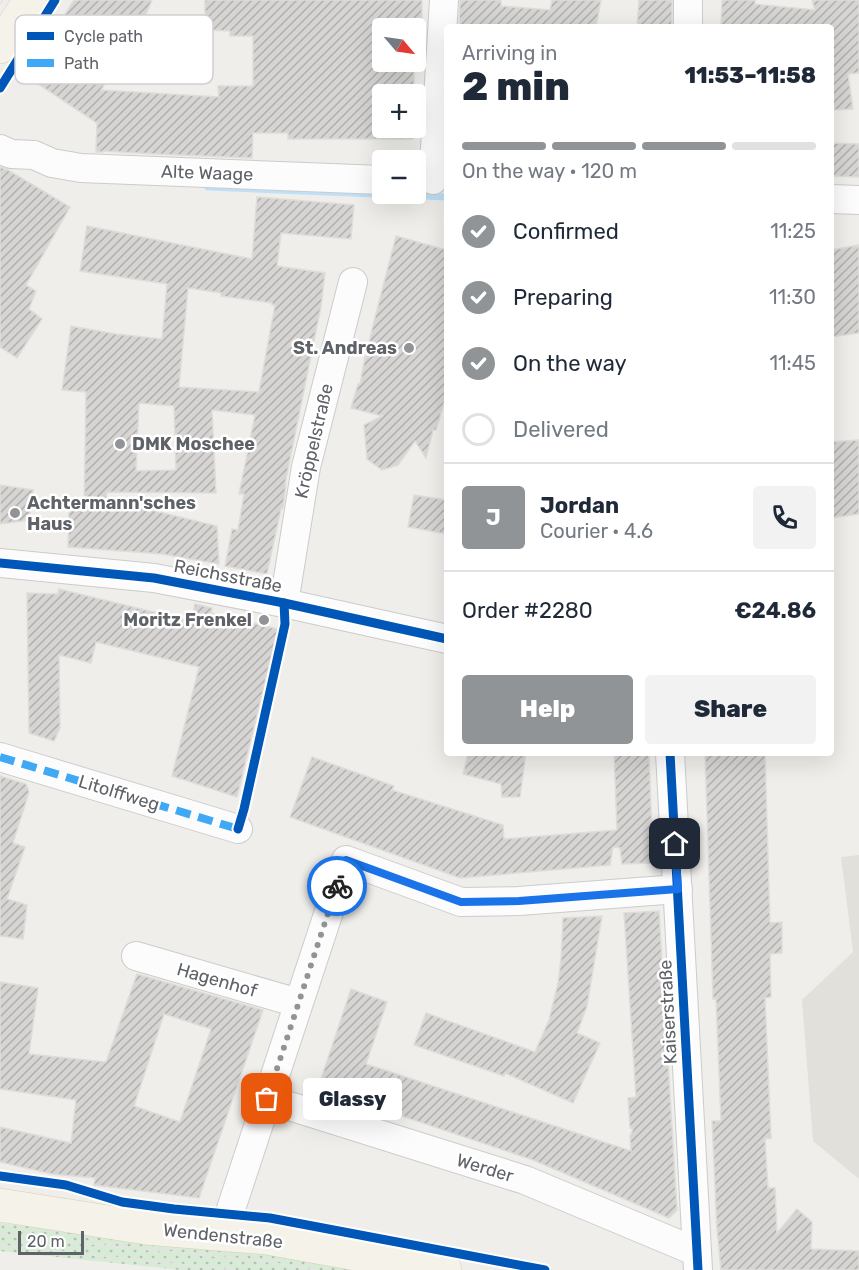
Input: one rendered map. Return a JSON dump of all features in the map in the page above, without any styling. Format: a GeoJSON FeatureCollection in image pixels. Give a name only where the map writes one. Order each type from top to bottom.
{"type":"FeatureCollection","features":[{"type":"Feature","properties":{"kind":"main road"},"geometry":{"type":"LineString","coordinates":[[20,15],[30,0]]}},
{"type":"Feature","properties":{"kind":"main road"},"geometry":{"type":"LineString","coordinates":[[0,47],[15,24]]}},
{"type":"Feature","properties":{"kind":"main road","name":"Wendenstraße"},"geometry":{"type":"LineString","coordinates":[[0,1205],[146,1228],[267,1238],[445,1270]]}},
{"type":"Feature","properties":{"kind":"street"},"geometry":{"type":"LineString","coordinates":[[432,181],[444,0]]}},
{"type":"Feature","properties":{"kind":"street"},"geometry":{"type":"LineString","coordinates":[[687,24],[688,0]]}},
{"type":"Feature","properties":{"kind":"street","name":"Alte Waage"},"geometry":{"type":"LineString","coordinates":[[0,129],[34,155],[52,163],[81,168],[372,180]]}},
{"type":"Feature","properties":{"kind":"street","name":"Alte Waage"},"geometry":{"type":"LineString","coordinates":[[0,149],[11,154],[34,155]]}},
{"type":"Feature","properties":{"kind":"street"},"geometry":{"type":"LineString","coordinates":[[834,199],[859,200]]}},
{"type":"Feature","properties":{"kind":"street","name":"Kröppelstraße"},"geometry":{"type":"LineString","coordinates":[[284,603],[306,467],[353,282]]}},
{"type":"Feature","properties":{"kind":"street","name":"Reichsstraße"},"geometry":{"type":"LineString","coordinates":[[0,563],[154,578],[284,603],[444,638]]}},
{"type":"Feature","properties":{"kind":"street","name":"Kaiserstraße"},"geometry":{"type":"LineString","coordinates":[[670,756],[698,1261]]}},
{"type":"Feature","properties":{"kind":"street","name":"Litolffweg"},"geometry":{"type":"LineString","coordinates":[[0,757],[238,830]]}},
{"type":"Feature","properties":{"kind":"street"},"geometry":{"type":"LineString","coordinates":[[224,1234],[346,860],[461,902],[519,901],[678,889]]}},
{"type":"Feature","properties":{"kind":"street","name":"Hagenhof"},"geometry":{"type":"LineString","coordinates":[[136,956],[298,1003]]}},
{"type":"Feature","properties":{"kind":"street","name":"Werder"},"geometry":{"type":"LineString","coordinates":[[267,1099],[525,1180],[698,1261]]}},
{"type":"Feature","properties":{"kind":"shaded area"},"geometry":{"type":"Polygon","coordinates":[[[859,855],[859,1179],[813,1141],[802,1000],[853,952],[841,857],[859,855]]]}},
{"type":"Feature","properties":{"kind":"green space"},"geometry":{"type":"Polygon","coordinates":[[[0,1223],[163,1240],[384,1270],[181,1270],[0,1251],[0,1223]]]}},
{"type":"Feature","properties":{"kind":"building"},"geometry":{"type":"Polygon","coordinates":[[[74,0],[152,0],[146,15],[65,15],[74,0]]]}},
{"type":"Feature","properties":{"kind":"building"},"geometry":{"type":"Polygon","coordinates":[[[205,0],[422,0],[422,18],[372,18],[372,72],[414,72],[414,84],[372,84],[372,138],[413,139],[288,139],[288,133],[253,133],[252,158],[96,152],[97,123],[38,84],[105,84],[101,90],[219,97],[218,86],[253,86],[253,36],[230,36],[230,31],[213,30],[213,15],[205,15],[205,0]]]}},
{"type":"Feature","properties":{"kind":"building"},"geometry":{"type":"Polygon","coordinates":[[[460,0],[501,0],[501,6],[550,10],[552,0],[601,0],[597,24],[459,24],[460,0]]]}},
{"type":"Feature","properties":{"kind":"building"},"geometry":{"type":"Polygon","coordinates":[[[639,0],[672,0],[672,24],[637,24],[639,0]]]}},
{"type":"Feature","properties":{"kind":"building"},"geometry":{"type":"Polygon","coordinates":[[[722,0],[755,0],[755,4],[815,10],[812,0],[859,0],[859,73],[848,74],[853,109],[834,110],[834,24],[721,24],[722,0]]]}},
{"type":"Feature","properties":{"kind":"building"},"geometry":{"type":"Polygon","coordinates":[[[834,143],[859,144],[859,177],[834,176],[834,143]]]}},
{"type":"Feature","properties":{"kind":"building"},"geometry":{"type":"Polygon","coordinates":[[[0,167],[70,207],[26,285],[36,291],[29,309],[42,319],[17,358],[0,347],[0,167]]]}},
{"type":"Feature","properties":{"kind":"building"},"geometry":{"type":"Polygon","coordinates":[[[257,197],[354,205],[351,239],[281,233],[277,266],[325,273],[321,307],[285,484],[283,508],[267,574],[225,566],[232,529],[238,530],[244,494],[239,494],[255,415],[212,410],[216,493],[107,492],[106,499],[217,526],[219,564],[162,554],[68,547],[69,510],[84,511],[86,392],[62,390],[71,326],[162,339],[167,284],[80,271],[87,226],[252,259],[257,197]],[[188,288],[179,387],[259,392],[275,305],[188,288]],[[139,403],[136,471],[176,470],[174,406],[139,403]]]}},
{"type":"Feature","properties":{"kind":"building","name":"St. Andreas"},"geometry":{"type":"Polygon","coordinates":[[[396,236],[444,249],[444,403],[436,430],[433,430],[426,458],[415,441],[398,465],[382,470],[367,459],[364,425],[382,416],[351,408],[358,384],[360,384],[396,236]]]}},
{"type":"Feature","properties":{"kind":"building"},"geometry":{"type":"Polygon","coordinates":[[[859,245],[859,333],[834,337],[834,249],[859,245]]]}},
{"type":"Feature","properties":{"kind":"building"},"geometry":{"type":"Polygon","coordinates":[[[859,440],[859,514],[834,518],[834,442],[859,440]]]}},
{"type":"Feature","properties":{"kind":"building","name":"Achtermann'sches Haus"},"geometry":{"type":"Polygon","coordinates":[[[0,485],[33,490],[30,520],[0,524],[0,485]]]}},
{"type":"Feature","properties":{"kind":"building"},"geometry":{"type":"Polygon","coordinates":[[[414,495],[444,500],[444,533],[408,527],[414,495]]]}},
{"type":"Feature","properties":{"kind":"building"},"geometry":{"type":"Polygon","coordinates":[[[59,589],[191,621],[195,604],[212,608],[211,613],[278,629],[237,797],[172,776],[199,667],[96,642],[91,663],[59,655],[60,728],[54,741],[29,733],[27,593],[58,594],[59,589]]]}},
{"type":"Feature","properties":{"kind":"building"},"geometry":{"type":"Polygon","coordinates":[[[467,756],[526,756],[520,797],[502,797],[501,784],[463,774],[467,756]]]}},
{"type":"Feature","properties":{"kind":"building"},"geometry":{"type":"Polygon","coordinates":[[[614,756],[649,756],[653,863],[622,864],[620,848],[613,847],[610,865],[460,878],[290,817],[312,757],[394,786],[392,790],[503,825],[504,839],[617,830],[614,756]]]}},
{"type":"Feature","properties":{"kind":"building"},"geometry":{"type":"Polygon","coordinates":[[[705,756],[765,756],[770,923],[782,922],[782,953],[770,954],[771,997],[765,998],[771,1138],[765,1139],[768,1188],[775,1188],[777,1233],[797,1209],[812,1222],[811,1249],[859,1251],[859,1270],[721,1270],[712,1121],[721,1121],[716,999],[713,999],[705,756]]]}},
{"type":"Feature","properties":{"kind":"building"},"geometry":{"type":"Polygon","coordinates":[[[0,776],[26,784],[29,792],[13,843],[25,847],[7,899],[27,905],[23,939],[0,936],[0,776]]]}},
{"type":"Feature","properties":{"kind":"building"},"geometry":{"type":"Polygon","coordinates":[[[659,911],[677,1210],[669,1218],[533,1160],[318,1088],[351,989],[387,1002],[366,1064],[631,1151],[630,1136],[633,1129],[630,1128],[628,1098],[636,1097],[624,913],[659,911]]]}},
{"type":"Feature","properties":{"kind":"building"},"geometry":{"type":"Polygon","coordinates":[[[602,916],[587,1006],[577,1033],[600,1043],[573,1103],[505,1073],[504,1076],[414,1045],[426,1013],[535,1052],[549,1020],[558,983],[563,918],[602,916]]]}},
{"type":"Feature","properties":{"kind":"building"},"geometry":{"type":"Polygon","coordinates":[[[137,974],[263,1010],[199,1198],[94,1185],[95,1178],[52,1174],[0,1162],[0,1127],[71,1143],[76,1100],[0,1089],[0,982],[38,988],[29,1054],[106,1062],[137,974]],[[164,1014],[134,1106],[180,1122],[211,1029],[164,1014]]]}},
{"type":"Feature","properties":{"kind":"waterway"},"geometry":{"type":"LineString","coordinates":[[208,187],[444,197]]}},
{"type":"Feature","properties":{"kind":"tram line"},"geometry":{"type":"LineString","coordinates":[[0,4],[3,0]]}},
{"type":"Feature","properties":{"kind":"tram line"},"geometry":{"type":"LineString","coordinates":[[0,1235],[263,1261],[315,1270]]}},
{"type":"Feature","properties":{"kind":"tram line"},"geometry":{"type":"LineString","coordinates":[[0,1245],[235,1270]]}},
{"type":"Feature","properties":{"kind":"marked path"},"geometry":{"type":"LineString","coordinates":[[0,757],[238,829],[239,827]]}},
{"type":"Feature","properties":{"kind":"cycle path"},"geometry":{"type":"LineString","coordinates":[[46,15],[55,0]]}},
{"type":"Feature","properties":{"kind":"cycle path"},"geometry":{"type":"LineString","coordinates":[[0,88],[15,64]]}},
{"type":"Feature","properties":{"kind":"cycle path"},"geometry":{"type":"LineString","coordinates":[[0,563],[154,578],[284,603],[444,638]]}},
{"type":"Feature","properties":{"kind":"cycle path"},"geometry":{"type":"LineString","coordinates":[[238,829],[285,624],[284,603]]}},
{"type":"Feature","properties":{"kind":"cycle path"},"geometry":{"type":"LineString","coordinates":[[670,756],[698,1270]]}},
{"type":"Feature","properties":{"kind":"cycle path"},"geometry":{"type":"LineString","coordinates":[[0,1176],[66,1185],[122,1202],[270,1218],[545,1270]]}},
{"type":"Feature","properties":{"kind":"way so far"},"geometry":{"type":"LineString","coordinates":[[267,1099],[337,886]]}},
{"type":"Feature","properties":{"kind":"place","name":"St. Andreas"},"geometry":{"type":"Point","coordinates":[409,348]}},
{"type":"Feature","properties":{"kind":"place","name":"DMK Moschee"},"geometry":{"type":"Point","coordinates":[120,444]}},
{"type":"Feature","properties":{"kind":"place","name":"Achtermann'sches Haus"},"geometry":{"type":"Point","coordinates":[15,513]}},
{"type":"Feature","properties":{"kind":"place","name":"Moritz Frenkel"},"geometry":{"type":"Point","coordinates":[264,620]}},
{"type":"Feature","properties":{"kind":"place","name":"Glassy"},"geometry":{"type":"Point","coordinates":[267,1099]}},
{"type":"Feature","properties":{"kind":"route"},"geometry":{"type":"LineString","coordinates":[[337,886],[346,860],[461,902],[519,901],[678,889],[675,844]]}}]}
